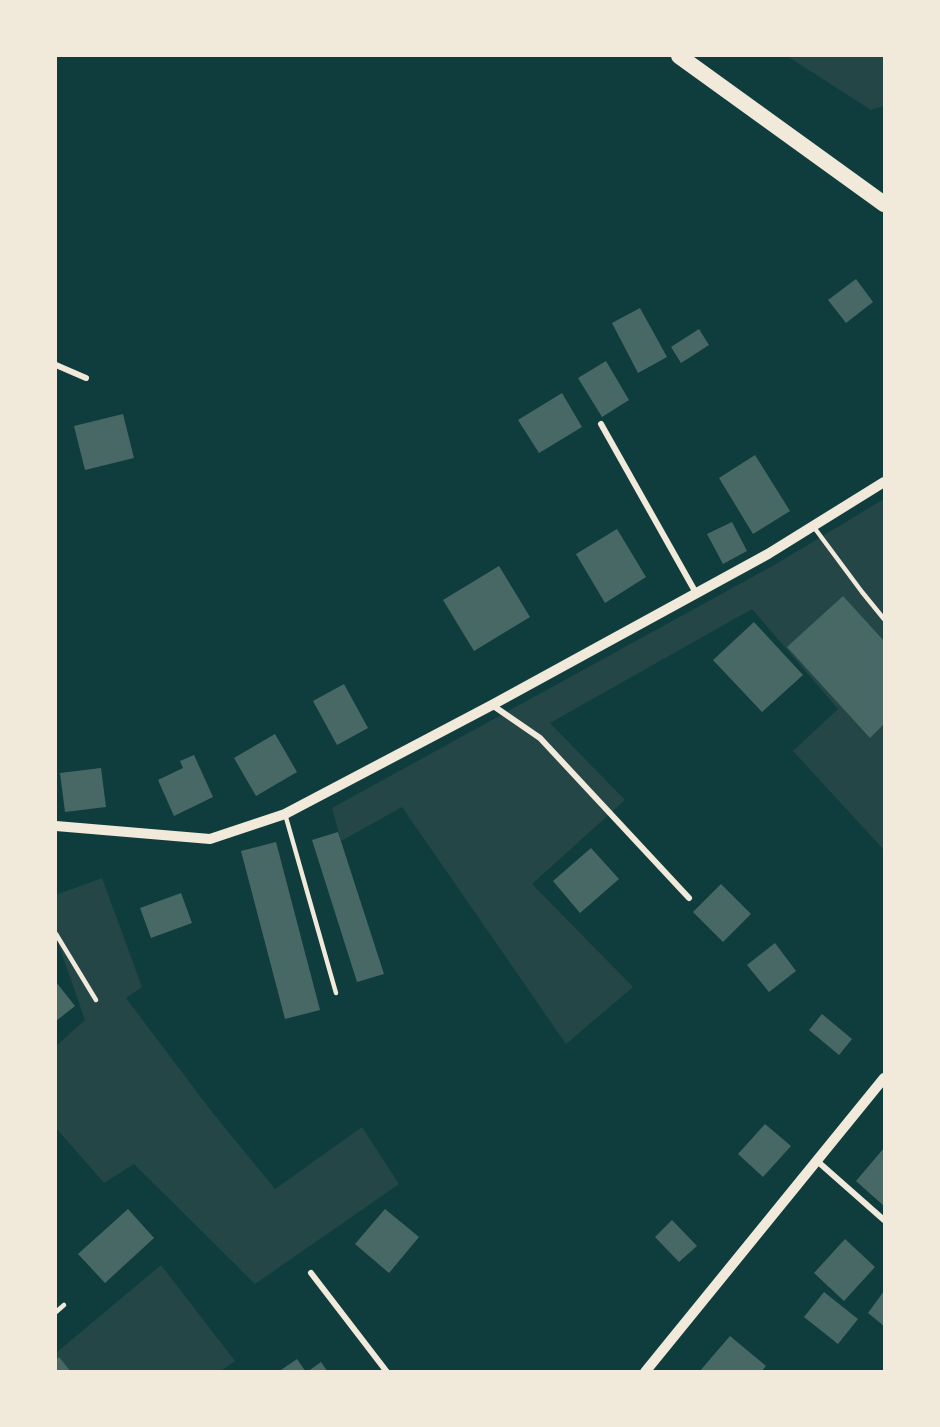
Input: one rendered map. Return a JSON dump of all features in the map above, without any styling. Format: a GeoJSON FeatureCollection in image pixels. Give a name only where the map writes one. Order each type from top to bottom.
{"type":"FeatureCollection","features":[{"type":"Feature","properties":{"kind":"highway"},"geometry":{"type":"LineString","coordinates":[[679,56],[885,204]]}},
{"type":"Feature","properties":{"kind":"street"},"geometry":{"type":"LineString","coordinates":[[56,365],[86,378]]}},
{"type":"Feature","properties":{"kind":"street"},"geometry":{"type":"LineString","coordinates":[[600,424],[696,594]]}},
{"type":"Feature","properties":{"kind":"street"},"geometry":{"type":"LineString","coordinates":[[56,826],[210,839],[285,814],[696,594],[768,554],[885,482]]}},
{"type":"Feature","properties":{"kind":"street"},"geometry":{"type":"LineString","coordinates":[[492,705],[540,738],[689,897]]}},
{"type":"Feature","properties":{"kind":"street"},"geometry":{"type":"LineString","coordinates":[[645,1371],[885,1078]]}},
{"type":"Feature","properties":{"kind":"street"},"geometry":{"type":"LineString","coordinates":[[816,1160],[885,1221]]}},
{"type":"Feature","properties":{"kind":"street"},"geometry":{"type":"LineString","coordinates":[[311,1273],[387,1371]]}},
{"type":"Feature","properties":{"kind":"lane"},"geometry":{"type":"LineString","coordinates":[[813,525],[862,592],[885,619]]}},
{"type":"Feature","properties":{"kind":"lane"},"geometry":{"type":"LineString","coordinates":[[285,814],[336,993]]}},
{"type":"Feature","properties":{"kind":"lane"},"geometry":{"type":"LineString","coordinates":[[56,934],[96,1000]]}},
{"type":"Feature","properties":{"kind":"lane"},"geometry":{"type":"LineString","coordinates":[[56,1312],[64,1305]]}},
{"type":"Feature","properties":{"kind":"shaded area"},"geometry":{"type":"Polygon","coordinates":[[[787,56],[884,56],[884,106],[871,110],[787,56]]]}},
{"type":"Feature","properties":{"kind":"shaded area"},"geometry":{"type":"Polygon","coordinates":[[[884,499],[884,850],[793,751],[838,709],[752,609],[550,723],[625,800],[532,884],[633,987],[566,1044],[402,807],[341,841],[332,808],[776,564],[884,499]]]}},
{"type":"Feature","properties":{"kind":"shaded area"},"geometry":{"type":"Polygon","coordinates":[[[102,878],[142,987],[126,998],[212,1112],[275,1189],[362,1127],[399,1184],[255,1284],[134,1164],[104,1183],[56,1128],[56,1046],[85,1020],[56,937],[56,895],[102,878]]]}},
{"type":"Feature","properties":{"kind":"shaded area"},"geometry":{"type":"Polygon","coordinates":[[[161,1265],[235,1361],[221,1371],[56,1372],[56,1353],[161,1265]]]}},
{"type":"Feature","properties":{"kind":"building"},"geometry":{"type":"Polygon","coordinates":[[[856,279],[873,302],[846,323],[828,300],[856,279]]]}},
{"type":"Feature","properties":{"kind":"building"},"geometry":{"type":"Polygon","coordinates":[[[640,308],[667,357],[638,373],[612,323],[640,308]]]}},
{"type":"Feature","properties":{"kind":"building"},"geometry":{"type":"Polygon","coordinates":[[[699,329],[709,345],[681,363],[671,347],[699,329]]]}},
{"type":"Feature","properties":{"kind":"building"},"geometry":{"type":"Polygon","coordinates":[[[606,361],[629,400],[602,417],[578,378],[606,361]]]}},
{"type":"Feature","properties":{"kind":"building"},"geometry":{"type":"Polygon","coordinates":[[[562,393],[582,427],[539,453],[518,420],[562,393]]]}},
{"type":"Feature","properties":{"kind":"building"},"geometry":{"type":"Polygon","coordinates":[[[123,414],[134,458],[85,470],[74,426],[123,414]]]}},
{"type":"Feature","properties":{"kind":"building"},"geometry":{"type":"Polygon","coordinates":[[[755,455],[790,511],[753,534],[719,478],[755,455]]]}},
{"type":"Feature","properties":{"kind":"building"},"geometry":{"type":"Polygon","coordinates":[[[732,522],[747,551],[723,564],[707,534],[732,522]]]}},
{"type":"Feature","properties":{"kind":"building"},"geometry":{"type":"Polygon","coordinates":[[[617,529],[646,577],[605,603],[576,554],[617,529]]]}},
{"type":"Feature","properties":{"kind":"building"},"geometry":{"type":"Polygon","coordinates":[[[499,566],[530,617],[474,651],[443,600],[499,566]]]}},
{"type":"Feature","properties":{"kind":"building"},"geometry":{"type":"Polygon","coordinates":[[[843,596],[884,641],[884,724],[870,738],[787,647],[843,596]]]}},
{"type":"Feature","properties":{"kind":"building"},"geometry":{"type":"Polygon","coordinates":[[[754,622],[803,675],[762,712],[713,660],[754,622]]]}},
{"type":"Feature","properties":{"kind":"building"},"geometry":{"type":"Polygon","coordinates":[[[344,684],[368,728],[337,745],[313,701],[344,684]]]}},
{"type":"Feature","properties":{"kind":"building"},"geometry":{"type":"Polygon","coordinates":[[[275,734],[297,772],[256,796],[234,758],[275,734]]]}},
{"type":"Feature","properties":{"kind":"building"},"geometry":{"type":"Polygon","coordinates":[[[194,755],[213,797],[174,816],[158,780],[183,768],[180,761],[194,755]]]}},
{"type":"Feature","properties":{"kind":"building"},"geometry":{"type":"Polygon","coordinates":[[[101,768],[106,807],[65,812],[60,773],[101,768]]]}},
{"type":"Feature","properties":{"kind":"building"},"geometry":{"type":"Polygon","coordinates":[[[338,832],[384,974],[357,982],[312,840],[338,832]]]}},
{"type":"Feature","properties":{"kind":"building"},"geometry":{"type":"Polygon","coordinates":[[[276,842],[320,1010],[285,1019],[241,851],[276,842]]]}},
{"type":"Feature","properties":{"kind":"building"},"geometry":{"type":"Polygon","coordinates":[[[591,848],[619,879],[580,913],[553,881],[591,848]]]}},
{"type":"Feature","properties":{"kind":"building"},"geometry":{"type":"Polygon","coordinates":[[[721,884],[751,914],[723,942],[693,912],[721,884]]]}},
{"type":"Feature","properties":{"kind":"building"},"geometry":{"type":"Polygon","coordinates":[[[181,893],[192,923],[151,938],[140,908],[181,893]]]}},
{"type":"Feature","properties":{"kind":"building"},"geometry":{"type":"Polygon","coordinates":[[[775,943],[796,971],[769,992],[747,965],[775,943]]]}},
{"type":"Feature","properties":{"kind":"building"},"geometry":{"type":"Polygon","coordinates":[[[56,982],[75,1006],[56,1021],[56,982]]]}},
{"type":"Feature","properties":{"kind":"building"},"geometry":{"type":"Polygon","coordinates":[[[822,1014],[852,1039],[839,1055],[809,1030],[822,1014]]]}},
{"type":"Feature","properties":{"kind":"building"},"geometry":{"type":"Polygon","coordinates":[[[765,1124],[791,1146],[763,1177],[738,1154],[765,1124]]]}},
{"type":"Feature","properties":{"kind":"building"},"geometry":{"type":"Polygon","coordinates":[[[884,1148],[884,1206],[856,1181],[884,1148]]]}},
{"type":"Feature","properties":{"kind":"building"},"geometry":{"type":"Polygon","coordinates":[[[128,1209],[154,1238],[105,1283],[78,1254],[128,1209]]]}},
{"type":"Feature","properties":{"kind":"building"},"geometry":{"type":"Polygon","coordinates":[[[385,1209],[419,1237],[389,1273],[355,1244],[385,1209]]]}},
{"type":"Feature","properties":{"kind":"building"},"geometry":{"type":"Polygon","coordinates":[[[672,1220],[697,1246],[679,1262],[655,1237],[672,1220]]]}},
{"type":"Feature","properties":{"kind":"building"},"geometry":{"type":"Polygon","coordinates":[[[845,1239],[875,1267],[844,1301],[814,1273],[845,1239]]]}},
{"type":"Feature","properties":{"kind":"building"},"geometry":{"type":"Polygon","coordinates":[[[884,1291],[884,1326],[868,1313],[884,1291]]]}},
{"type":"Feature","properties":{"kind":"building"},"geometry":{"type":"Polygon","coordinates":[[[824,1292],[858,1319],[838,1344],[804,1317],[824,1292]]]}},
{"type":"Feature","properties":{"kind":"building"},"geometry":{"type":"Polygon","coordinates":[[[730,1336],[766,1366],[761,1372],[699,1372],[730,1336]]]}},
{"type":"Feature","properties":{"kind":"building"},"geometry":{"type":"Polygon","coordinates":[[[59,1357],[71,1372],[56,1372],[56,1360],[59,1357]]]}},
{"type":"Feature","properties":{"kind":"building"},"geometry":{"type":"Polygon","coordinates":[[[297,1359],[306,1372],[278,1372],[297,1359]]]}},
{"type":"Feature","properties":{"kind":"building"},"geometry":{"type":"Polygon","coordinates":[[[321,1362],[328,1372],[307,1372],[321,1362]]]}}]}
